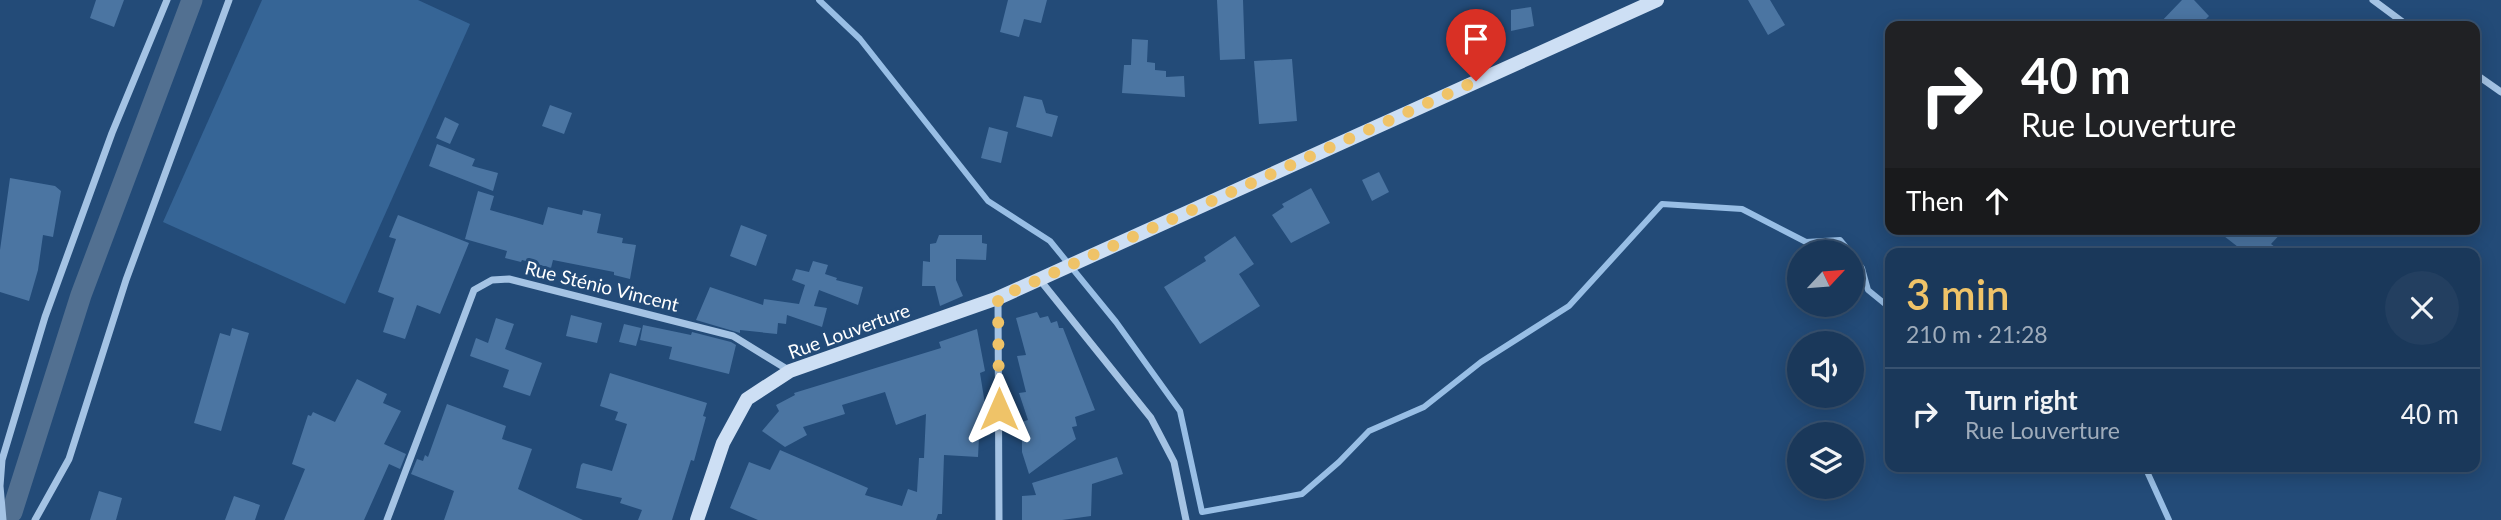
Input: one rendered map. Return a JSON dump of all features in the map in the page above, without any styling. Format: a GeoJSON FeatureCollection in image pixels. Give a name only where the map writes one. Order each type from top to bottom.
{"type":"FeatureCollection","features":[{"type":"Feature","properties":{"kind":"main road","name":"Rue Louverture"},"geometry":{"type":"LineString","coordinates":[[697,520],[723,443],[747,399],[790,372],[998,298],[1657,0]]}},
{"type":"Feature","properties":{"kind":"street"},"geometry":{"type":"LineString","coordinates":[[3,520],[0,486],[2,460],[44,317],[112,133],[167,0]]}},
{"type":"Feature","properties":{"kind":"street"},"geometry":{"type":"LineString","coordinates":[[35,520],[69,459],[125,279],[229,0]]}},
{"type":"Feature","properties":{"kind":"street"},"geometry":{"type":"LineString","coordinates":[[2373,0],[2401,21]]}},
{"type":"Feature","properties":{"kind":"street"},"geometry":{"type":"LineString","coordinates":[[2480,77],[2501,92]]}},
{"type":"Feature","properties":{"kind":"street"},"geometry":{"type":"LineString","coordinates":[[1046,277],[1151,418],[1174,462],[1186,520]]}},
{"type":"Feature","properties":{"kind":"street","name":"Rue Sténio Vincent"},"geometry":{"type":"LineString","coordinates":[[387,520],[474,290],[492,280],[509,279],[733,336],[790,372]]}},
{"type":"Feature","properties":{"kind":"street"},"geometry":{"type":"LineString","coordinates":[[998,298],[999,520]]}},
{"type":"Feature","properties":{"kind":"shaded area"},"geometry":{"type":"Polygon","coordinates":[[[262,0],[418,0],[470,24],[345,304],[163,222],[262,0]]]}},
{"type":"Feature","properties":{"kind":"building"},"geometry":{"type":"Polygon","coordinates":[[[96,0],[124,0],[114,27],[90,18],[96,0]]]}},
{"type":"Feature","properties":{"kind":"building"},"geometry":{"type":"Polygon","coordinates":[[[1008,0],[1047,0],[1041,23],[1024,19],[1019,37],[1000,32],[1008,0]]]}},
{"type":"Feature","properties":{"kind":"building"},"geometry":{"type":"Polygon","coordinates":[[[1217,0],[1243,0],[1245,59],[1220,60],[1217,0]]]}},
{"type":"Feature","properties":{"kind":"building"},"geometry":{"type":"Polygon","coordinates":[[[1748,0],[1770,0],[1785,25],[1768,35],[1748,0]]]}},
{"type":"Feature","properties":{"kind":"building"},"geometry":{"type":"Polygon","coordinates":[[[2182,0],[2194,0],[2209,16],[2204,21],[2162,21],[2182,0]]]}},
{"type":"Feature","properties":{"kind":"building"},"geometry":{"type":"Polygon","coordinates":[[[1531,7],[1534,26],[1511,31],[1511,10],[1531,7]]]}},
{"type":"Feature","properties":{"kind":"building"},"geometry":{"type":"Polygon","coordinates":[[[1132,39],[1148,40],[1147,62],[1155,63],[1155,70],[1166,71],[1166,77],[1184,76],[1185,97],[1122,93],[1124,65],[1131,65],[1132,39]]]}},
{"type":"Feature","properties":{"kind":"building"},"geometry":{"type":"Polygon","coordinates":[[[1292,59],[1297,121],[1259,124],[1254,61],[1292,59]]]}},
{"type":"Feature","properties":{"kind":"building"},"geometry":{"type":"Polygon","coordinates":[[[1024,96],[1042,100],[1046,113],[1058,116],[1052,137],[1016,127],[1024,96]]]}},
{"type":"Feature","properties":{"kind":"building"},"geometry":{"type":"Polygon","coordinates":[[[550,105],[572,113],[564,134],[542,126],[550,105]]]}},
{"type":"Feature","properties":{"kind":"building"},"geometry":{"type":"Polygon","coordinates":[[[445,117],[459,124],[450,144],[436,138],[445,117]]]}},
{"type":"Feature","properties":{"kind":"building"},"geometry":{"type":"Polygon","coordinates":[[[989,127],[1008,132],[1001,163],[981,158],[989,127]]]}},
{"type":"Feature","properties":{"kind":"building"},"geometry":{"type":"Polygon","coordinates":[[[437,144],[475,159],[472,166],[498,173],[493,191],[429,166],[437,144]]]}},
{"type":"Feature","properties":{"kind":"building"},"geometry":{"type":"Polygon","coordinates":[[[1379,172],[1389,192],[1372,201],[1362,180],[1379,172]]]}},
{"type":"Feature","properties":{"kind":"building"},"geometry":{"type":"Polygon","coordinates":[[[10,178],[55,186],[61,191],[53,237],[43,235],[38,270],[29,301],[0,292],[0,250],[10,178]]]}},
{"type":"Feature","properties":{"kind":"building"},"geometry":{"type":"Polygon","coordinates":[[[1311,188],[1330,223],[1291,243],[1272,215],[1284,207],[1282,204],[1311,188]]]}},
{"type":"Feature","properties":{"kind":"building"},"geometry":{"type":"Polygon","coordinates":[[[478,191],[494,196],[490,210],[543,225],[548,207],[582,215],[583,210],[601,214],[597,233],[623,238],[622,243],[636,245],[630,279],[614,275],[614,272],[553,260],[551,268],[522,260],[521,262],[505,258],[507,251],[465,239],[478,191]]]}},
{"type":"Feature","properties":{"kind":"building"},"geometry":{"type":"Polygon","coordinates":[[[398,215],[469,243],[440,314],[417,305],[405,339],[383,332],[394,298],[378,292],[396,239],[389,237],[398,215]]]}},
{"type":"Feature","properties":{"kind":"building"},"geometry":{"type":"Polygon","coordinates":[[[741,225],[767,235],[756,266],[730,256],[741,225]]]}},
{"type":"Feature","properties":{"kind":"building"},"geometry":{"type":"Polygon","coordinates":[[[939,235],[982,235],[982,243],[987,244],[986,260],[956,259],[956,280],[963,296],[940,306],[935,286],[922,286],[923,261],[930,262],[930,244],[936,243],[939,235]]]}},
{"type":"Feature","properties":{"kind":"building"},"geometry":{"type":"Polygon","coordinates":[[[2223,235],[2279,235],[2271,244],[2276,248],[2239,248],[2223,235]]]}},
{"type":"Feature","properties":{"kind":"building"},"geometry":{"type":"Polygon","coordinates":[[[1235,236],[1254,264],[1239,274],[1260,306],[1200,344],[1164,287],[1206,261],[1204,257],[1235,236]]]}},
{"type":"Feature","properties":{"kind":"building"},"geometry":{"type":"Polygon","coordinates":[[[813,261],[828,265],[825,274],[837,278],[836,280],[863,287],[858,305],[819,290],[814,306],[827,308],[822,327],[787,315],[786,324],[778,323],[777,334],[740,330],[740,333],[696,320],[710,287],[763,305],[764,299],[799,304],[805,285],[792,280],[796,269],[809,272],[813,261]]]}},
{"type":"Feature","properties":{"kind":"building"},"geometry":{"type":"Polygon","coordinates":[[[1037,312],[1040,318],[1048,316],[1051,323],[1057,321],[1059,328],[1063,328],[1095,410],[1075,417],[1077,426],[1072,427],[1076,439],[1029,474],[1022,452],[1022,422],[1028,420],[1019,393],[1026,392],[1017,356],[1026,355],[1016,318],[1037,312]]]}},
{"type":"Feature","properties":{"kind":"building"},"geometry":{"type":"Polygon","coordinates":[[[571,315],[602,323],[597,343],[566,336],[571,315]]]}},
{"type":"Feature","properties":{"kind":"building"},"geometry":{"type":"Polygon","coordinates":[[[496,318],[514,324],[505,349],[542,363],[530,396],[503,387],[509,370],[470,356],[476,338],[488,343],[496,318]]]}},
{"type":"Feature","properties":{"kind":"building"},"geometry":{"type":"Polygon","coordinates":[[[624,324],[641,328],[636,346],[619,342],[624,324]]]}},
{"type":"Feature","properties":{"kind":"building"},"geometry":{"type":"Polygon","coordinates":[[[643,325],[691,335],[692,332],[731,342],[736,345],[729,374],[669,359],[672,347],[640,340],[643,325]]]}},
{"type":"Feature","properties":{"kind":"building"},"geometry":{"type":"Polygon","coordinates":[[[232,328],[249,333],[221,431],[194,423],[220,333],[230,336],[232,328]]]}},
{"type":"Feature","properties":{"kind":"building"},"geometry":{"type":"Polygon","coordinates":[[[977,329],[985,371],[980,373],[990,435],[979,437],[978,457],[944,455],[942,514],[938,514],[936,520],[758,520],[730,508],[749,462],[770,470],[780,450],[868,488],[865,495],[902,506],[908,489],[917,492],[919,458],[924,458],[926,414],[896,425],[885,392],[842,405],[845,414],[803,427],[807,435],[785,447],[762,431],[779,411],[776,405],[795,395],[794,393],[941,348],[939,342],[977,329]]]}},
{"type":"Feature","properties":{"kind":"building"},"geometry":{"type":"Polygon","coordinates":[[[610,373],[707,403],[694,461],[691,460],[672,520],[638,520],[642,510],[620,503],[622,498],[576,488],[583,463],[612,471],[627,424],[615,420],[618,412],[600,406],[610,373]]]}},
{"type":"Feature","properties":{"kind":"building"},"geometry":{"type":"Polygon","coordinates":[[[357,379],[387,394],[383,403],[401,411],[384,444],[406,454],[400,469],[389,464],[364,520],[284,520],[305,469],[292,464],[308,415],[311,416],[313,412],[335,422],[357,379]]]}},
{"type":"Feature","properties":{"kind":"building"},"geometry":{"type":"Polygon","coordinates":[[[447,404],[506,426],[502,439],[532,449],[518,489],[583,520],[444,520],[454,491],[411,474],[417,459],[423,461],[425,455],[428,457],[447,404]]]}},
{"type":"Feature","properties":{"kind":"building"},"geometry":{"type":"Polygon","coordinates":[[[1117,457],[1123,474],[1092,484],[1091,516],[1062,520],[1022,520],[1022,496],[1036,495],[1032,483],[1117,457]]]}},
{"type":"Feature","properties":{"kind":"building"},"geometry":{"type":"Polygon","coordinates":[[[99,491],[122,498],[116,520],[90,520],[99,491]]]}},
{"type":"Feature","properties":{"kind":"building"},"geometry":{"type":"Polygon","coordinates":[[[234,496],[260,505],[255,520],[225,520],[234,496]]]}},
{"type":"Feature","properties":{"kind":"waterway"},"geometry":{"type":"LineString","coordinates":[[12,512],[81,295],[192,0]]}},
{"type":"Feature","properties":{"kind":"waterway"},"geometry":{"type":"LineString","coordinates":[[819,0],[860,39],[988,201],[1050,241],[1116,322],[1180,411],[1202,512],[1302,494],[1369,431],[1424,407],[1481,362],[1569,306],[1662,204],[1742,209],[1802,240]]}},
{"type":"Feature","properties":{"kind":"waterway"},"geometry":{"type":"LineString","coordinates":[[1864,275],[1868,290],[1885,304]]}},
{"type":"Feature","properties":{"kind":"waterway"},"geometry":{"type":"LineString","coordinates":[[2147,472],[2169,520]]}},
{"type":"Feature","properties":{"kind":"route"},"geometry":{"type":"LineString","coordinates":[[999,409],[998,298],[1476,81]]}}]}
